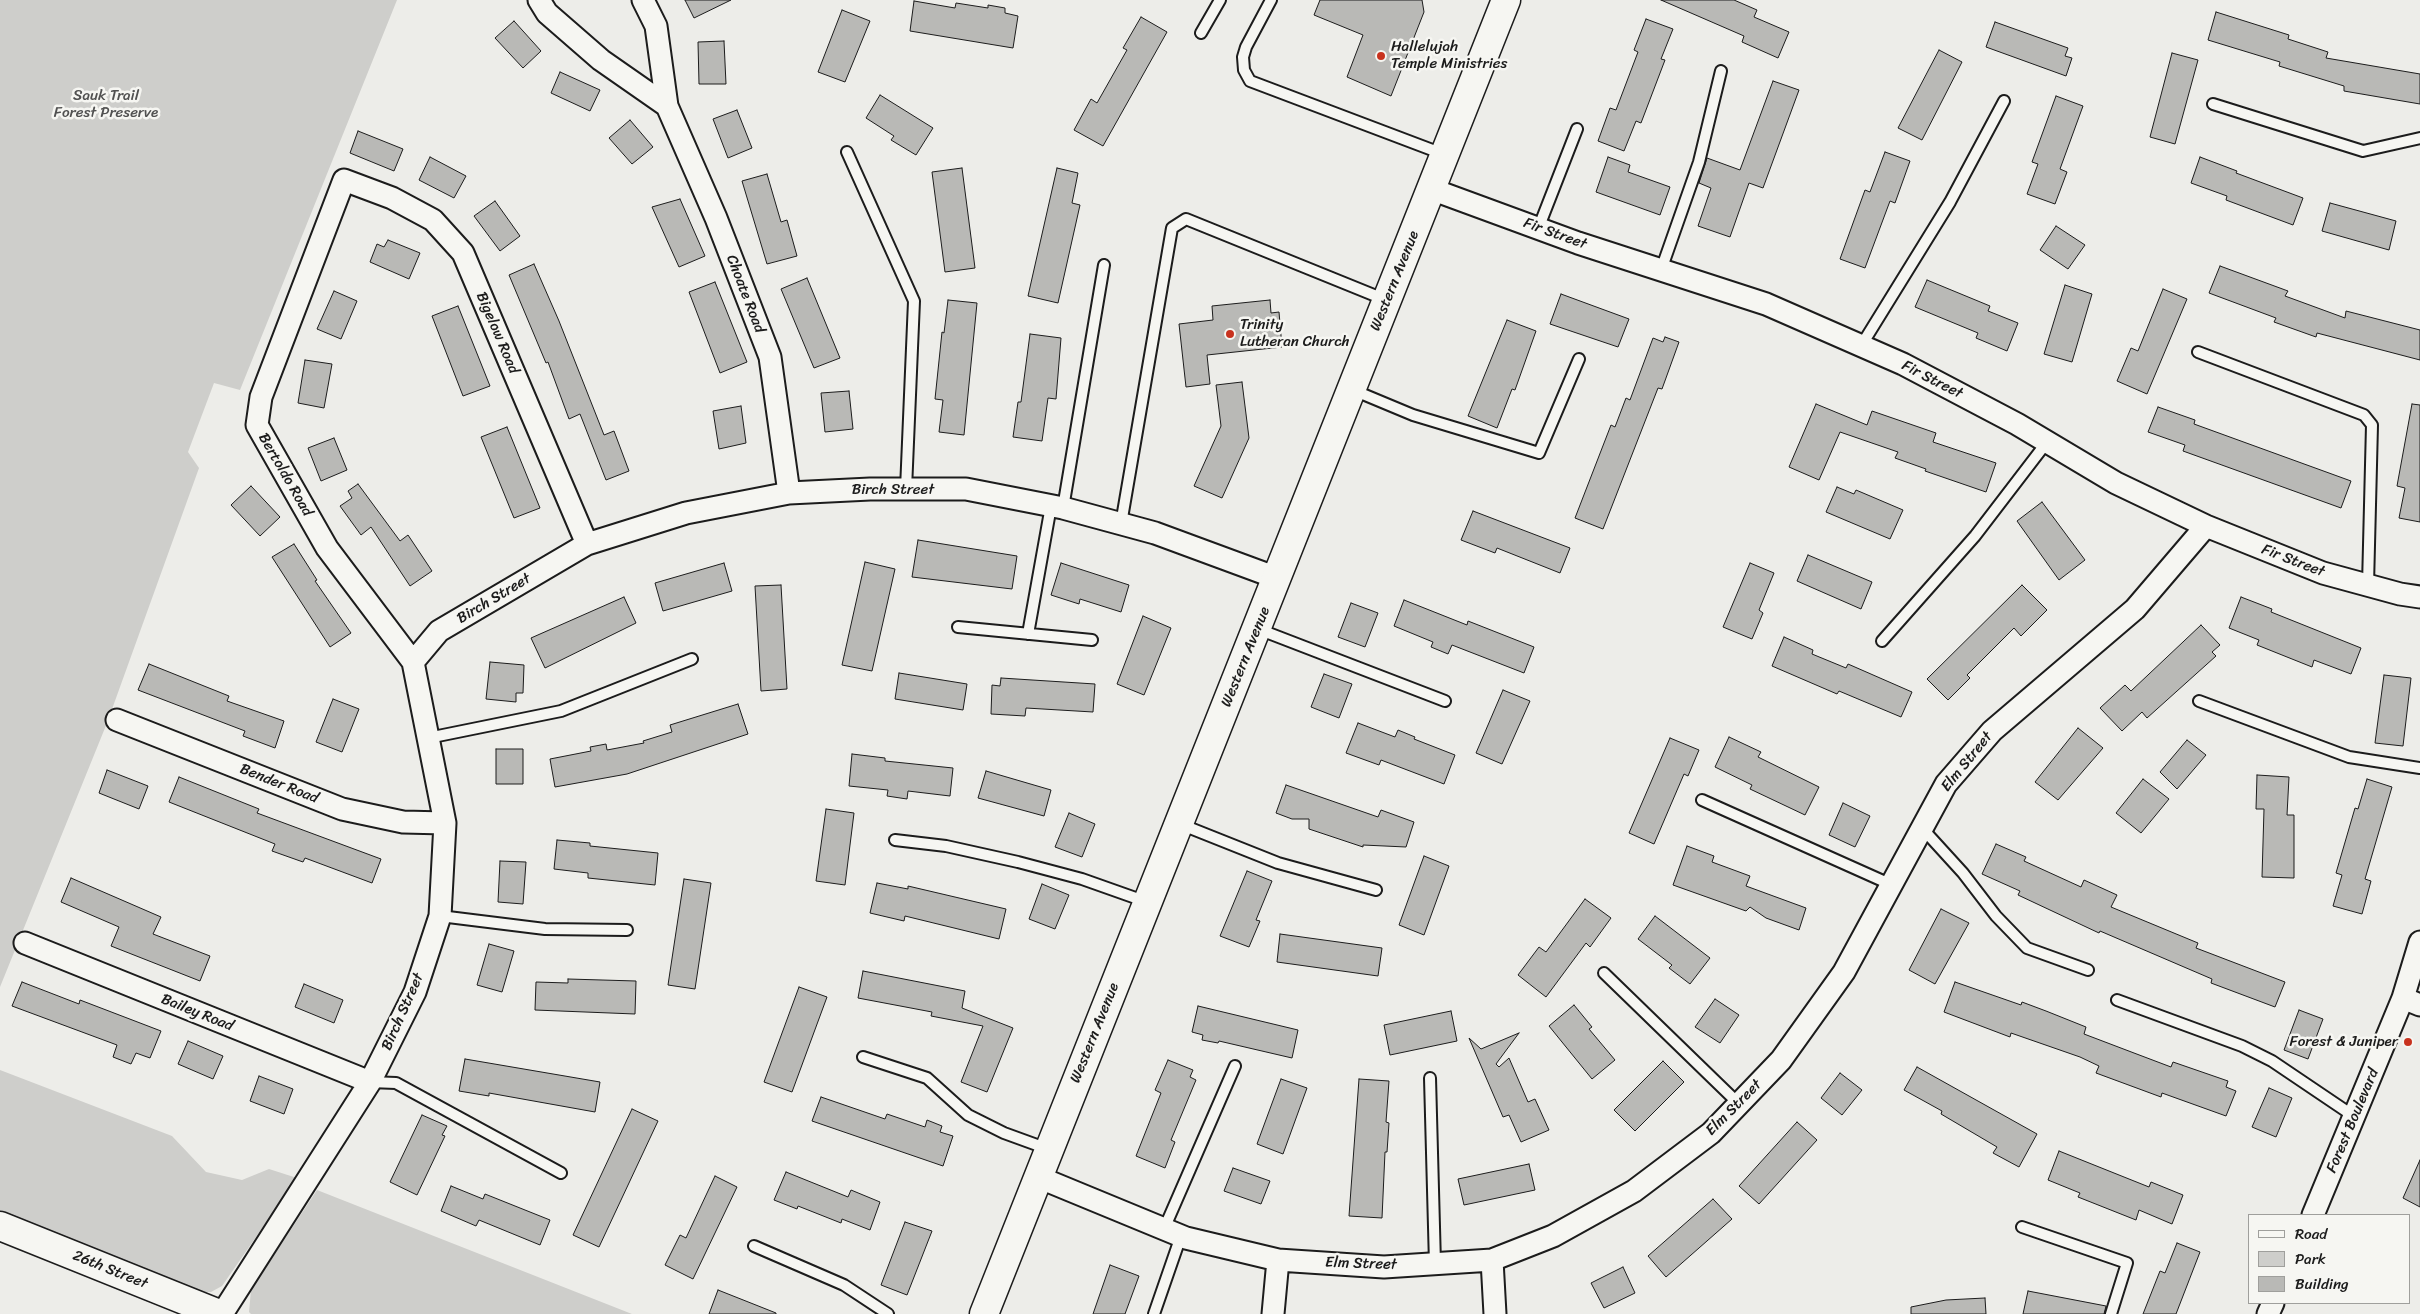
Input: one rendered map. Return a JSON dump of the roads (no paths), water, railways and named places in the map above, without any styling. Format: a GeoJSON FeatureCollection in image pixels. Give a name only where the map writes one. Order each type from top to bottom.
{"type":"FeatureCollection","features":[{"type":"Feature","properties":{"kind":"main road","name":"Western Avenue"},"geometry":{"type":"LineString","coordinates":[[984,1314],[1506,0]]}},
{"type":"Feature","properties":{"kind":"main road","name":"26th Street"},"geometry":{"type":"LineString","coordinates":[[0,1226],[220,1314]]}},
{"type":"Feature","properties":{"kind":"street"},"geometry":{"type":"LineString","coordinates":[[539,0],[547,13],[602,60],[667,106]]}},
{"type":"Feature","properties":{"kind":"street","name":"Choate Road"},"geometry":{"type":"LineString","coordinates":[[643,0],[656,26],[667,106],[716,218],[770,357],[789,493]]}},
{"type":"Feature","properties":{"kind":"street","name":"Bigelow Road"},"geometry":{"type":"LineString","coordinates":[[344,180],[392,198],[433,220],[464,253],[587,544]]}},
{"type":"Feature","properties":{"kind":"street","name":"Bertoldo Road"},"geometry":{"type":"LineString","coordinates":[[344,180],[261,397],[257,425],[327,548],[413,662]]}},
{"type":"Feature","properties":{"kind":"street","name":"Fir Street"},"geometry":{"type":"LineString","coordinates":[[1431,189],[1538,228],[1766,304],[1903,364],[2047,442],[2116,483],[2206,526],[2323,573],[2420,596]]}},
{"type":"Feature","properties":{"kind":"street","name":"Birch Street"},"geometry":{"type":"LineString","coordinates":[[220,1314],[370,1082],[415,992],[440,916],[446,823],[413,662],[439,631],[587,544],[686,513],[789,493],[906,489],[966,490],[1057,507],[1155,533],[1277,578]]}},
{"type":"Feature","properties":{"kind":"street","name":"Elm Street"},"geometry":{"type":"LineString","coordinates":[[1038,1178],[1172,1232],[1278,1260],[1384,1267],[1492,1260],[1553,1236],[1634,1191],[1711,1133],[1781,1060],[1844,972],[1946,784],[1992,731],[2135,609],[2206,526]]}},
{"type":"Feature","properties":{"kind":"street","name":"Bender Road"},"geometry":{"type":"LineString","coordinates":[[118,720],[342,809],[402,822],[446,823]]}},
{"type":"Feature","properties":{"kind":"street","name":"Forest Boulevard"},"geometry":{"type":"LineString","coordinates":[[2313,1214],[2355,1117],[2412,1002],[2420,942]]}},
{"type":"Feature","properties":{"kind":"street","name":"Bailey Road"},"geometry":{"type":"LineString","coordinates":[[24,943],[370,1082]]}},
{"type":"Feature","properties":{"kind":"street"},"geometry":{"type":"LineString","coordinates":[[1273,1314],[1278,1260]]}},
{"type":"Feature","properties":{"kind":"street"},"geometry":{"type":"LineString","coordinates":[[1492,1260],[1495,1314]]}},
{"type":"Feature","properties":{"kind":"lane"},"geometry":{"type":"LineString","coordinates":[[1201,33],[1220,0]]}},
{"type":"Feature","properties":{"kind":"lane"},"geometry":{"type":"LineString","coordinates":[[1271,0],[1246,47],[1244,70],[1250,81],[1444,155]]}},
{"type":"Feature","properties":{"kind":"lane"},"geometry":{"type":"LineString","coordinates":[[1661,270],[1699,162],[1721,72]]}},
{"type":"Feature","properties":{"kind":"lane"},"geometry":{"type":"LineString","coordinates":[[1861,346],[1950,202],[2004,101]]}},
{"type":"Feature","properties":{"kind":"lane"},"geometry":{"type":"LineString","coordinates":[[2213,104],[2363,151],[2420,138]]}},
{"type":"Feature","properties":{"kind":"lane"},"geometry":{"type":"LineString","coordinates":[[1538,228],[1577,129]]}},
{"type":"Feature","properties":{"kind":"lane"},"geometry":{"type":"LineString","coordinates":[[847,152],[914,301],[906,489]]}},
{"type":"Feature","properties":{"kind":"lane"},"geometry":{"type":"LineString","coordinates":[[1121,524],[1172,228],[1186,219],[1387,300]]}},
{"type":"Feature","properties":{"kind":"lane"},"geometry":{"type":"LineString","coordinates":[[1028,634],[1057,507],[1104,265]]}},
{"type":"Feature","properties":{"kind":"lane"},"geometry":{"type":"LineString","coordinates":[[2198,352],[2364,415],[2372,425],[2368,585]]}},
{"type":"Feature","properties":{"kind":"lane"},"geometry":{"type":"LineString","coordinates":[[1352,390],[1413,415],[1539,453],[1579,359]]}},
{"type":"Feature","properties":{"kind":"lane"},"geometry":{"type":"LineString","coordinates":[[1882,641],[2001,505],[2047,442]]}},
{"type":"Feature","properties":{"kind":"lane"},"geometry":{"type":"LineString","coordinates":[[958,627],[1092,640]]}},
{"type":"Feature","properties":{"kind":"lane"},"geometry":{"type":"LineString","coordinates":[[1257,628],[1445,701]]}},
{"type":"Feature","properties":{"kind":"lane"},"geometry":{"type":"LineString","coordinates":[[428,738],[561,711],[692,659]]}},
{"type":"Feature","properties":{"kind":"lane"},"geometry":{"type":"LineString","coordinates":[[2199,701],[2349,758],[2420,768]]}},
{"type":"Feature","properties":{"kind":"lane"},"geometry":{"type":"LineString","coordinates":[[1702,800],[1892,885]]}},
{"type":"Feature","properties":{"kind":"lane"},"geometry":{"type":"LineString","coordinates":[[1179,824],[1278,863],[1376,890]]}},
{"type":"Feature","properties":{"kind":"lane"},"geometry":{"type":"LineString","coordinates":[[1922,828],[1963,873],[1996,916],[2027,948],[2088,970]]}},
{"type":"Feature","properties":{"kind":"lane"},"geometry":{"type":"LineString","coordinates":[[895,840],[946,846],[1018,862],[1082,879],[1148,902]]}},
{"type":"Feature","properties":{"kind":"lane"},"geometry":{"type":"LineString","coordinates":[[440,916],[545,929],[627,930]]}},
{"type":"Feature","properties":{"kind":"lane"},"geometry":{"type":"LineString","coordinates":[[1604,973],[1739,1104]]}},
{"type":"Feature","properties":{"kind":"lane"},"geometry":{"type":"LineString","coordinates":[[2117,1000],[2242,1046],[2272,1061],[2355,1117]]}},
{"type":"Feature","properties":{"kind":"lane"},"geometry":{"type":"LineString","coordinates":[[863,1057],[927,1078],[968,1115],[1004,1133],[1049,1149]]}},
{"type":"Feature","properties":{"kind":"lane"},"geometry":{"type":"LineString","coordinates":[[1154,1314],[1172,1232],[1235,1066]]}},
{"type":"Feature","properties":{"kind":"lane"},"geometry":{"type":"LineString","coordinates":[[1430,1078],[1435,1264]]}},
{"type":"Feature","properties":{"kind":"lane"},"geometry":{"type":"LineString","coordinates":[[370,1082],[396,1083],[561,1172]]}},
{"type":"Feature","properties":{"kind":"lane"},"geometry":{"type":"LineString","coordinates":[[2022,1227],[2127,1263],[2111,1314]]}},
{"type":"Feature","properties":{"kind":"lane"},"geometry":{"type":"LineString","coordinates":[[754,1246],[844,1284],[888,1314]]}},
{"type":"Feature","properties":{"kind":"place","name":"Hallelujah Temple Ministries"},"geometry":{"type":"Point","coordinates":[1381,56]}},
{"type":"Feature","properties":{"kind":"place","name":"Trinity Lutheran Church"},"geometry":{"type":"Point","coordinates":[1230,334]}},
{"type":"Feature","properties":{"kind":"place","name":"Forest & Juniper"},"geometry":{"type":"Point","coordinates":[2408,1042]}},
{"type":"Feature","properties":{"kind":"park label","name":"Sauk Trail Forest Preserve"},"geometry":{"type":"Point","coordinates":[106,104]}}]}
